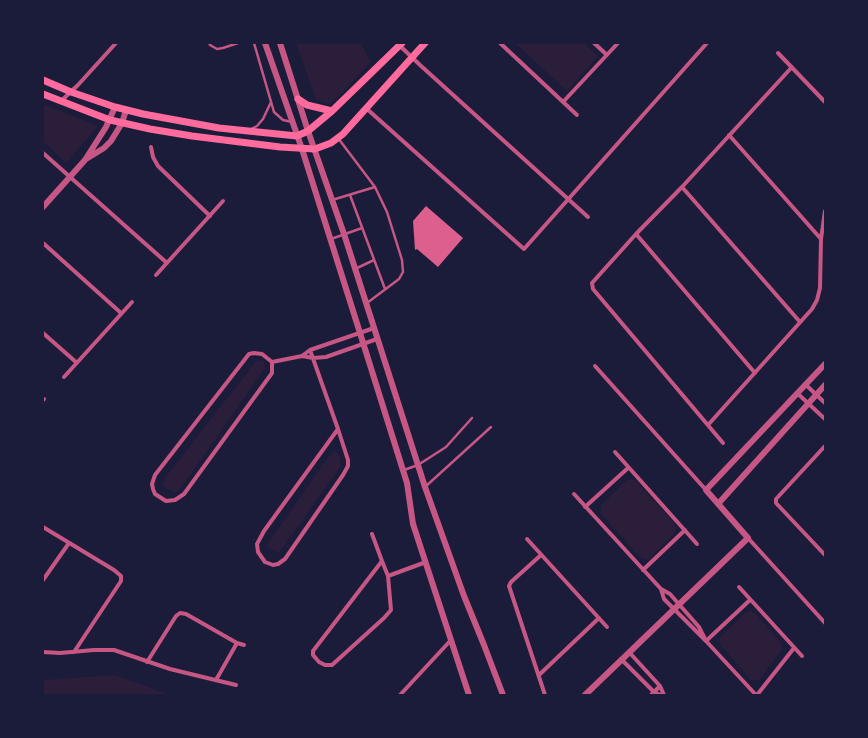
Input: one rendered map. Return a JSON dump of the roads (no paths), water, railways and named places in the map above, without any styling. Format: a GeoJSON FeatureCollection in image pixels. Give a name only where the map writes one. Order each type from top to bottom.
{"type":"FeatureCollection","features":[{"type":"Feature","properties":{"kind":"main road"},"geometry":{"type":"LineString","coordinates":[[43,94],[60,102],[122,123],[192,136],[302,149],[314,149],[331,143],[352,126],[425,43]]}},
{"type":"Feature","properties":{"kind":"main road"},"geometry":{"type":"LineString","coordinates":[[43,80],[71,92],[126,110],[176,120],[246,131],[297,136],[308,132],[332,111],[400,44]]}},
{"type":"Feature","properties":{"kind":"main road"},"geometry":{"type":"LineString","coordinates":[[298,99],[307,105],[332,111]]}},
{"type":"Feature","properties":{"kind":"street"},"geometry":{"type":"LineString","coordinates":[[60,102],[116,43]]}},
{"type":"Feature","properties":{"kind":"street"},"geometry":{"type":"LineString","coordinates":[[265,43],[302,149],[403,470],[407,483],[413,524],[469,695]]}},
{"type":"Feature","properties":{"kind":"street"},"geometry":{"type":"LineString","coordinates":[[280,43],[331,201],[344,234],[425,487],[464,596],[503,695]]}},
{"type":"Feature","properties":{"kind":"street"},"geometry":{"type":"LineString","coordinates":[[500,43],[577,115]]}},
{"type":"Feature","properties":{"kind":"street"},"geometry":{"type":"LineString","coordinates":[[594,43],[607,55]]}},
{"type":"Feature","properties":{"kind":"street"},"geometry":{"type":"LineString","coordinates":[[563,102],[618,43]]}},
{"type":"Feature","properties":{"kind":"street"},"geometry":{"type":"LineString","coordinates":[[367,109],[522,248],[526,248],[707,43]]}},
{"type":"Feature","properties":{"kind":"street"},"geometry":{"type":"LineString","coordinates":[[400,44],[412,58],[588,217]]}},
{"type":"Feature","properties":{"kind":"street"},"geometry":{"type":"LineString","coordinates":[[778,53],[825,102]]}},
{"type":"Feature","properties":{"kind":"street"},"geometry":{"type":"LineString","coordinates":[[723,443],[592,286],[594,280],[636,234],[682,187],[792,67]]}},
{"type":"Feature","properties":{"kind":"street"},"geometry":{"type":"LineString","coordinates":[[43,207],[85,160],[110,120],[115,107]]}},
{"type":"Feature","properties":{"kind":"street"},"geometry":{"type":"LineString","coordinates":[[85,160],[104,148],[118,132],[126,110]]}},
{"type":"Feature","properties":{"kind":"street"},"geometry":{"type":"LineString","coordinates":[[729,135],[821,239]]}},
{"type":"Feature","properties":{"kind":"street"},"geometry":{"type":"LineString","coordinates":[[152,147],[153,157],[158,166],[210,216]]}},
{"type":"Feature","properties":{"kind":"street"},"geometry":{"type":"LineString","coordinates":[[43,153],[167,263]]}},
{"type":"Feature","properties":{"kind":"street"},"geometry":{"type":"LineString","coordinates":[[682,187],[800,322]]}},
{"type":"Feature","properties":{"kind":"street"},"geometry":{"type":"LineString","coordinates":[[156,275],[223,201]]}},
{"type":"Feature","properties":{"kind":"street"},"geometry":{"type":"LineString","coordinates":[[708,425],[812,310],[817,300],[820,288],[821,239],[825,211]]}},
{"type":"Feature","properties":{"kind":"street"},"geometry":{"type":"LineString","coordinates":[[636,234],[755,372]]}},
{"type":"Feature","properties":{"kind":"street"},"geometry":{"type":"LineString","coordinates":[[43,243],[121,313]]}},
{"type":"Feature","properties":{"kind":"street"},"geometry":{"type":"LineString","coordinates":[[64,377],[132,302]]}},
{"type":"Feature","properties":{"kind":"street"},"geometry":{"type":"LineString","coordinates":[[302,356],[310,350],[374,328]]}},
{"type":"Feature","properties":{"kind":"street"},"geometry":{"type":"LineString","coordinates":[[43,333],[76,363]]}},
{"type":"Feature","properties":{"kind":"street"},"geometry":{"type":"LineString","coordinates":[[272,362],[272,373],[184,494],[175,500],[166,501],[155,494],[152,484],[155,475],[249,354],[262,354],[272,362],[302,356],[313,358],[326,357],[377,339]]}},
{"type":"Feature","properties":{"kind":"street"},"geometry":{"type":"LineString","coordinates":[[310,350],[338,429],[348,460],[348,466],[285,559],[278,564],[273,565],[266,562],[258,552],[257,544],[264,531],[338,429]]}},
{"type":"Feature","properties":{"kind":"street"},"geometry":{"type":"LineString","coordinates":[[706,490],[825,364]]}},
{"type":"Feature","properties":{"kind":"street"},"geometry":{"type":"LineString","coordinates":[[595,366],[825,622]]}},
{"type":"Feature","properties":{"kind":"street"},"geometry":{"type":"LineString","coordinates":[[806,384],[825,403]]}},
{"type":"Feature","properties":{"kind":"street"},"geometry":{"type":"LineString","coordinates":[[718,504],[825,385]]}},
{"type":"Feature","properties":{"kind":"street"},"geometry":{"type":"LineString","coordinates":[[797,393],[825,419]]}},
{"type":"Feature","properties":{"kind":"street"},"geometry":{"type":"LineString","coordinates":[[824,448],[776,499],[776,503],[825,555]]}},
{"type":"Feature","properties":{"kind":"street"},"geometry":{"type":"LineString","coordinates":[[615,452],[697,544]]}},
{"type":"Feature","properties":{"kind":"street"},"geometry":{"type":"LineString","coordinates":[[585,507],[628,468]]}},
{"type":"Feature","properties":{"kind":"street"},"geometry":{"type":"LineString","coordinates":[[574,494],[661,590],[664,599],[757,695],[794,648]]}},
{"type":"Feature","properties":{"kind":"street"},"geometry":{"type":"LineString","coordinates":[[43,527],[119,573],[121,579],[74,652]]}},
{"type":"Feature","properties":{"kind":"street"},"geometry":{"type":"LineString","coordinates":[[643,570],[685,530]]}},
{"type":"Feature","properties":{"kind":"street"},"geometry":{"type":"LineString","coordinates":[[372,534],[388,576],[391,610],[332,665],[325,665],[319,662],[313,656],[313,651],[382,561]]}},
{"type":"Feature","properties":{"kind":"street"},"geometry":{"type":"LineString","coordinates":[[585,695],[748,538]]}},
{"type":"Feature","properties":{"kind":"street"},"geometry":{"type":"LineString","coordinates":[[527,539],[607,627]]}},
{"type":"Feature","properties":{"kind":"street"},"geometry":{"type":"LineString","coordinates":[[43,580],[69,543]]}},
{"type":"Feature","properties":{"kind":"street"},"geometry":{"type":"LineString","coordinates":[[542,555],[511,582],[509,586],[545,695]]}},
{"type":"Feature","properties":{"kind":"street"},"geometry":{"type":"LineString","coordinates":[[388,576],[426,562]]}},
{"type":"Feature","properties":{"kind":"street"},"geometry":{"type":"LineString","coordinates":[[738,587],[802,656]]}},
{"type":"Feature","properties":{"kind":"street"},"geometry":{"type":"LineString","coordinates":[[661,590],[670,594],[679,604],[699,627],[706,641]]}},
{"type":"Feature","properties":{"kind":"street"},"geometry":{"type":"LineString","coordinates":[[706,641],[750,600]]}},
{"type":"Feature","properties":{"kind":"street"},"geometry":{"type":"LineString","coordinates":[[147,662],[176,616],[180,613],[186,614],[237,643],[244,645]]}},
{"type":"Feature","properties":{"kind":"street"},"geometry":{"type":"LineString","coordinates":[[539,675],[598,618]]}},
{"type":"Feature","properties":{"kind":"street"},"geometry":{"type":"LineString","coordinates":[[400,695],[451,640]]}},
{"type":"Feature","properties":{"kind":"street"},"geometry":{"type":"LineString","coordinates":[[216,680],[237,643]]}},
{"type":"Feature","properties":{"kind":"street"},"geometry":{"type":"LineString","coordinates":[[43,652],[60,653],[114,650],[147,662],[236,685]]}},
{"type":"Feature","properties":{"kind":"street"},"geometry":{"type":"LineString","coordinates":[[621,659],[652,693],[663,695],[660,686],[629,652]]}},
{"type":"Feature","properties":{"kind":"street"},"geometry":{"type":"LineString","coordinates":[[652,693],[660,686]]}},
{"type":"Feature","properties":{"kind":"lane"},"geometry":{"type":"LineString","coordinates":[[209,43],[217,49],[238,43]]}},
{"type":"Feature","properties":{"kind":"lane"},"geometry":{"type":"LineString","coordinates":[[254,43],[274,112],[283,120],[292,122]]}},
{"type":"Feature","properties":{"kind":"lane"},"geometry":{"type":"LineString","coordinates":[[246,131],[258,126],[263,119],[271,101]]}},
{"type":"Feature","properties":{"kind":"lane"},"geometry":{"type":"LineString","coordinates":[[337,138],[375,187],[387,212],[402,260],[403,272],[399,279],[366,304]]}},
{"type":"Feature","properties":{"kind":"lane"},"geometry":{"type":"LineString","coordinates":[[331,201],[375,187]]}},
{"type":"Feature","properties":{"kind":"lane"},"geometry":{"type":"LineString","coordinates":[[350,195],[385,289]]}},
{"type":"Feature","properties":{"kind":"lane"},"geometry":{"type":"LineString","coordinates":[[330,239],[362,228]]}},
{"type":"Feature","properties":{"kind":"lane"},"geometry":{"type":"LineString","coordinates":[[355,269],[374,260]]}},
{"type":"Feature","properties":{"kind":"lane"},"geometry":{"type":"LineString","coordinates":[[403,470],[418,465],[446,447],[472,418]]}},
{"type":"Feature","properties":{"kind":"lane"},"geometry":{"type":"LineString","coordinates":[[425,487],[491,427]]}}]}
